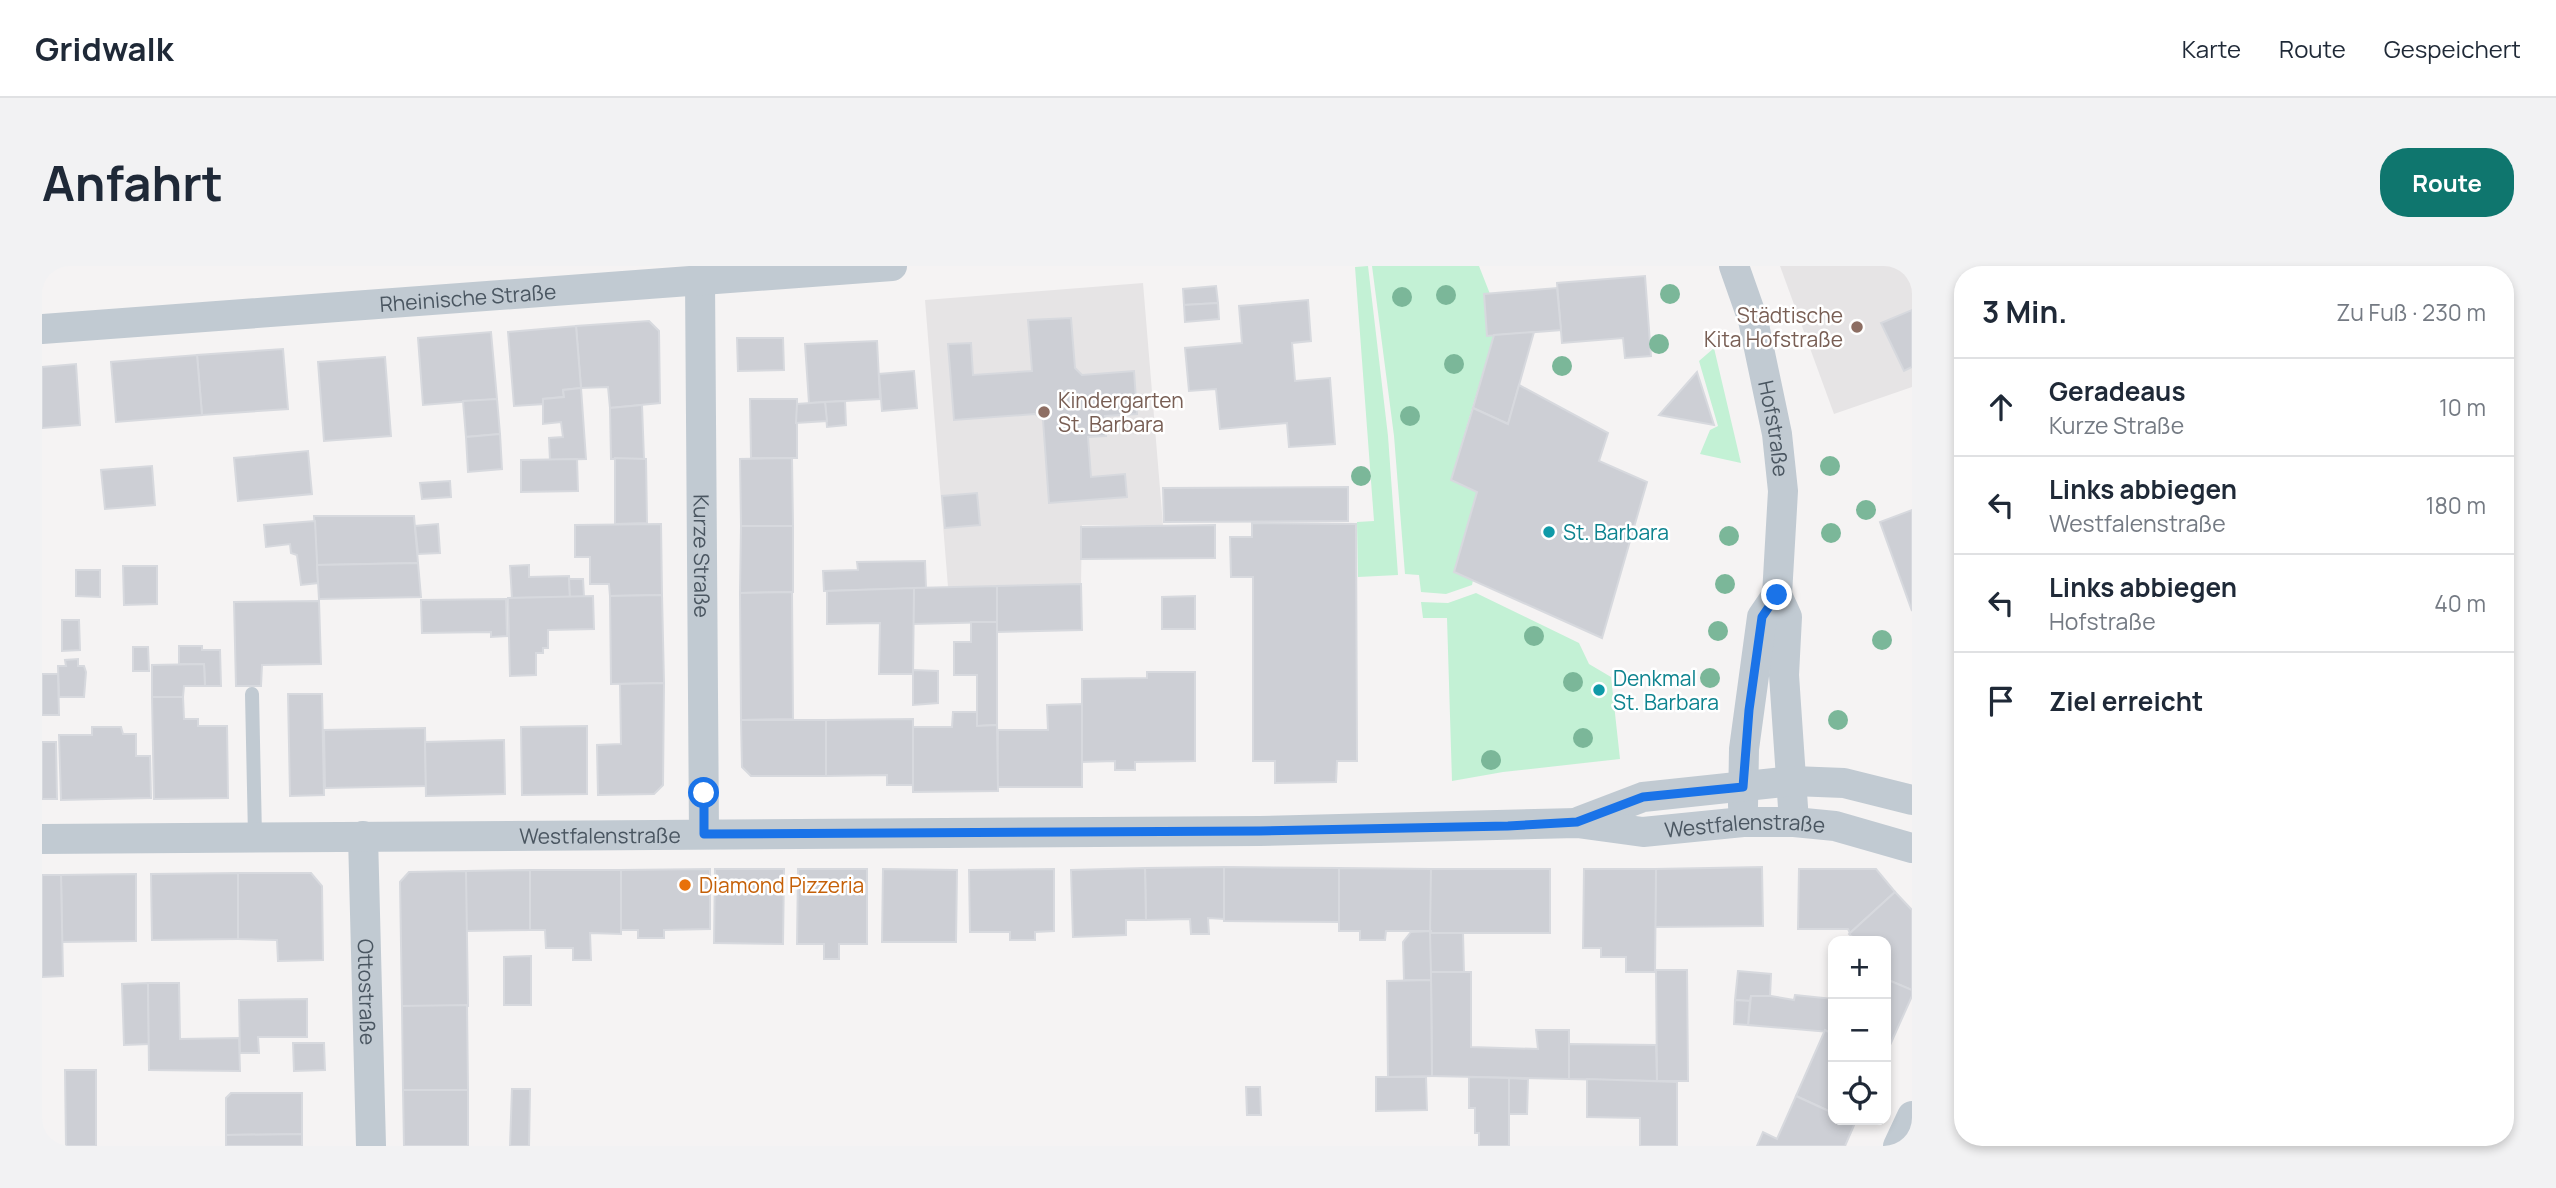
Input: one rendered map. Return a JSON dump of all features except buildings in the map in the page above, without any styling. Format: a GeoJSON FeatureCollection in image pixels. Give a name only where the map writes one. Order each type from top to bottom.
{"type":"FeatureCollection","features":[{"type":"Feature","properties":{"kind":"street","name":"Rheinische Straße"},"geometry":{"type":"LineString","coordinates":[[42,328],[892,266]]}},
{"type":"Feature","properties":{"kind":"street","name":"Hofstraße"},"geometry":{"type":"LineString","coordinates":[[1734,266],[1753,320],[1777,434],[1783,491],[1777,595],[1787,617],[1784,675],[1794,822]]}},
{"type":"Feature","properties":{"kind":"street","name":"Kurze Straße"},"geometry":{"type":"LineString","coordinates":[[700,280],[704,834]]}},
{"type":"Feature","properties":{"kind":"street","name":"Hofstraße"},"geometry":{"type":"LineString","coordinates":[[1743,822],[1749,710],[1762,617],[1777,595]]}},
{"type":"Feature","properties":{"kind":"street","name":"Westfalenstraße"},"geometry":{"type":"LineString","coordinates":[[1577,822],[1643,797],[1793,781],[1844,783],[1912,800]]}},
{"type":"Feature","properties":{"kind":"street","name":"Westfalenstraße"},"geometry":{"type":"LineString","coordinates":[[42,839],[1260,831],[1577,822],[1643,832],[1743,822],[1794,822],[1835,827],[1912,849]]}},
{"type":"Feature","properties":{"kind":"street","name":"Ottostraße"},"geometry":{"type":"LineString","coordinates":[[363,836],[371,1146]]}},
{"type":"Feature","properties":{"kind":"street"},"geometry":{"type":"LineString","coordinates":[[1898,1146],[1912,1116]]}},
{"type":"Feature","properties":{"kind":"lane"},"geometry":{"type":"LineString","coordinates":[[252,694],[255,836]]}},
{"type":"Feature","properties":{"kind":"shaded area","name":"Städtische Kita Hofstraße"},"geometry":{"type":"Polygon","coordinates":[[[1780,266],[1912,266],[1912,387],[1834,414],[1780,266]]]}},
{"type":"Feature","properties":{"kind":"shaded area","name":"Kindergarten St. Barbara"},"geometry":{"type":"Polygon","coordinates":[[[1143,283],[1163,525],[1082,525],[1081,584],[948,587],[925,300],[1143,283]]]}},
{"type":"Feature","properties":{"kind":"green space"},"geometry":{"type":"Polygon","coordinates":[[[1368,266],[1388,436],[1398,575],[1358,577],[1357,522],[1374,521],[1355,267],[1368,266]]]}},
{"type":"Feature","properties":{"kind":"green space"},"geometry":{"type":"Polygon","coordinates":[[[1372,266],[1479,266],[1490,294],[1484,295],[1487,335],[1494,335],[1451,479],[1477,492],[1454,572],[1473,580],[1472,585],[1446,594],[1421,592],[1419,575],[1405,574],[1394,436],[1372,266]]]}},
{"type":"Feature","properties":{"kind":"green space"},"geometry":{"type":"Polygon","coordinates":[[[1714,348],[1741,463],[1700,454],[1710,430],[1718,426],[1699,361],[1714,348]]]}},
{"type":"Feature","properties":{"kind":"green space"},"geometry":{"type":"Polygon","coordinates":[[[1476,593],[1579,643],[1589,664],[1611,677],[1620,759],[1503,772],[1452,781],[1447,618],[1423,618],[1421,602],[1448,603],[1476,593]]]}},
{"type":"Feature","properties":{"kind":"place","name":"Städtische Kita Hofstraße"},"geometry":{"type":"Point","coordinates":[1857,327]}},
{"type":"Feature","properties":{"kind":"place","name":"Kindergarten St. Barbara"},"geometry":{"type":"Point","coordinates":[1044,412]}},
{"type":"Feature","properties":{"kind":"place","name":"St. Barbara"},"geometry":{"type":"Point","coordinates":[1549,532]}},
{"type":"Feature","properties":{"kind":"place","name":"Denkmal St. Barbara"},"geometry":{"type":"Point","coordinates":[1599,690]}},
{"type":"Feature","properties":{"kind":"place","name":"Diamond Pizzeria"},"geometry":{"type":"Point","coordinates":[685,885]}},
{"type":"Feature","properties":{"kind":"route"},"geometry":{"type":"LineString","coordinates":[[704,793],[704,834],[1260,831],[1480,827],[1577,822],[1643,797],[1743,787],[1744,749],[1762,617],[1777,595]]}}]}
